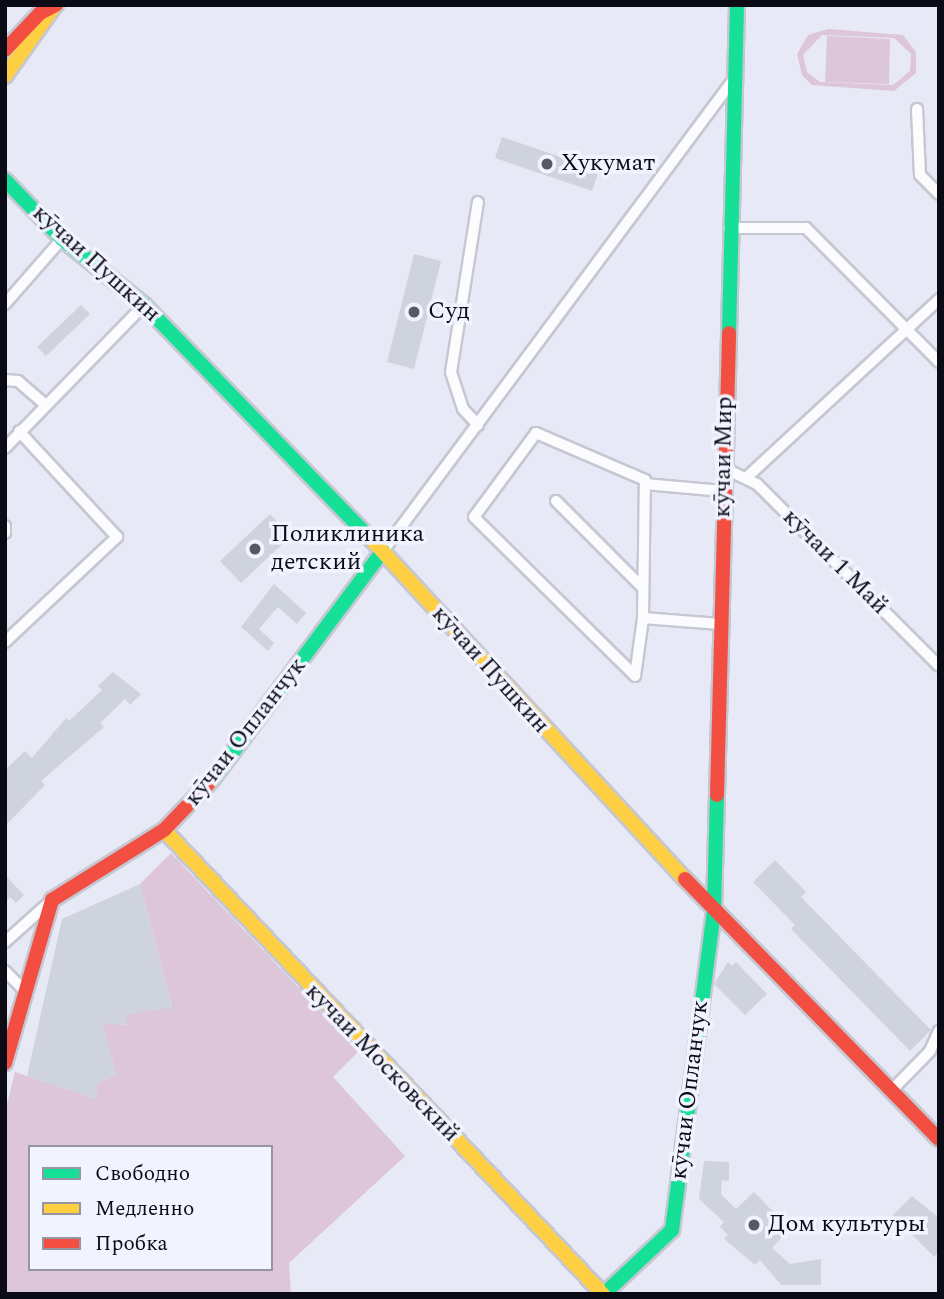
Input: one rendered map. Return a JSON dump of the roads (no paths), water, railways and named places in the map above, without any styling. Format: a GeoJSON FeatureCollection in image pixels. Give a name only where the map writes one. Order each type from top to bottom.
{"type":"FeatureCollection","features":[{"type":"Feature","properties":{"kind":"street"},"geometry":{"type":"LineString","coordinates":[[5,50],[40,13],[55,5],[5,76]]}},
{"type":"Feature","properties":{"kind":"street","name":"кӯчаи Мир"},"geometry":{"type":"LineString","coordinates":[[714,909],[729,228],[737,5]]}},
{"type":"Feature","properties":{"kind":"street"},"geometry":{"type":"LineString","coordinates":[[383,551],[733,80]]}},
{"type":"Feature","properties":{"kind":"street"},"geometry":{"type":"LineString","coordinates":[[916,109],[920,175],[939,194]]}},
{"type":"Feature","properties":{"kind":"street","name":"кӯчаи Пушкин"},"geometry":{"type":"LineString","coordinates":[[5,180],[62,239],[144,305],[383,551],[586,778],[939,1139]]}},
{"type":"Feature","properties":{"kind":"street"},"geometry":{"type":"LineString","coordinates":[[478,202],[451,372],[463,409],[478,425]]}},
{"type":"Feature","properties":{"kind":"street"},"geometry":{"type":"LineString","coordinates":[[729,228],[806,228],[939,362]]}},
{"type":"Feature","properties":{"kind":"street"},"geometry":{"type":"LineString","coordinates":[[5,304],[62,239]]}},
{"type":"Feature","properties":{"kind":"street"},"geometry":{"type":"LineString","coordinates":[[746,478],[939,299]]}},
{"type":"Feature","properties":{"kind":"street"},"geometry":{"type":"LineString","coordinates":[[5,448],[19,430],[144,305]]}},
{"type":"Feature","properties":{"kind":"street"},"geometry":{"type":"LineString","coordinates":[[5,380],[18,382],[46,405]]}},
{"type":"Feature","properties":{"kind":"street"},"geometry":{"type":"LineString","coordinates":[[5,642],[117,537],[19,430]]}},
{"type":"Feature","properties":{"kind":"street"},"geometry":{"type":"LineString","coordinates":[[645,484],[643,618],[635,676],[474,517],[536,433],[645,484],[723,491]]}},
{"type":"Feature","properties":{"kind":"street","name":"кӯчаи 1 Май"},"geometry":{"type":"LineString","coordinates":[[724,468],[746,478],[939,666]]}},
{"type":"Feature","properties":{"kind":"street"},"geometry":{"type":"LineString","coordinates":[[556,501],[643,588]]}},
{"type":"Feature","properties":{"kind":"street"},"geometry":{"type":"LineString","coordinates":[[5,526],[5,533]]}},
{"type":"Feature","properties":{"kind":"street","name":"кӯчаи Опланчук"},"geometry":{"type":"LineString","coordinates":[[52,900],[164,830],[196,801],[383,551]]}},
{"type":"Feature","properties":{"kind":"street"},"geometry":{"type":"LineString","coordinates":[[643,618],[720,624]]}},
{"type":"Feature","properties":{"kind":"street","name":"кучаи Московский"},"geometry":{"type":"LineString","coordinates":[[164,830],[603,1294]]}},
{"type":"Feature","properties":{"kind":"street"},"geometry":{"type":"LineString","coordinates":[[5,942],[52,900]]}},
{"type":"Feature","properties":{"kind":"street"},"geometry":{"type":"LineString","coordinates":[[5,1063],[23,989],[52,900]]}},
{"type":"Feature","properties":{"kind":"street","name":"кӯчаи Опланчук"},"geometry":{"type":"LineString","coordinates":[[603,1294],[673,1230],[714,909]]}},
{"type":"Feature","properties":{"kind":"street"},"geometry":{"type":"LineString","coordinates":[[5,971],[23,989]]}},
{"type":"Feature","properties":{"kind":"street"},"geometry":{"type":"LineString","coordinates":[[891,1091],[938,1038]]}},
{"type":"Feature","properties":{"kind":"place","name":"Хукумат"},"geometry":{"type":"Point","coordinates":[547,164]}},
{"type":"Feature","properties":{"kind":"place","name":"Суд"},"geometry":{"type":"Point","coordinates":[414,312]}},
{"type":"Feature","properties":{"kind":"place","name":"Поликлиника детский"},"geometry":{"type":"Point","coordinates":[255,549]}},
{"type":"Feature","properties":{"kind":"place","name":"Дом культуры"},"geometry":{"type":"Point","coordinates":[754,1225]}}]}
